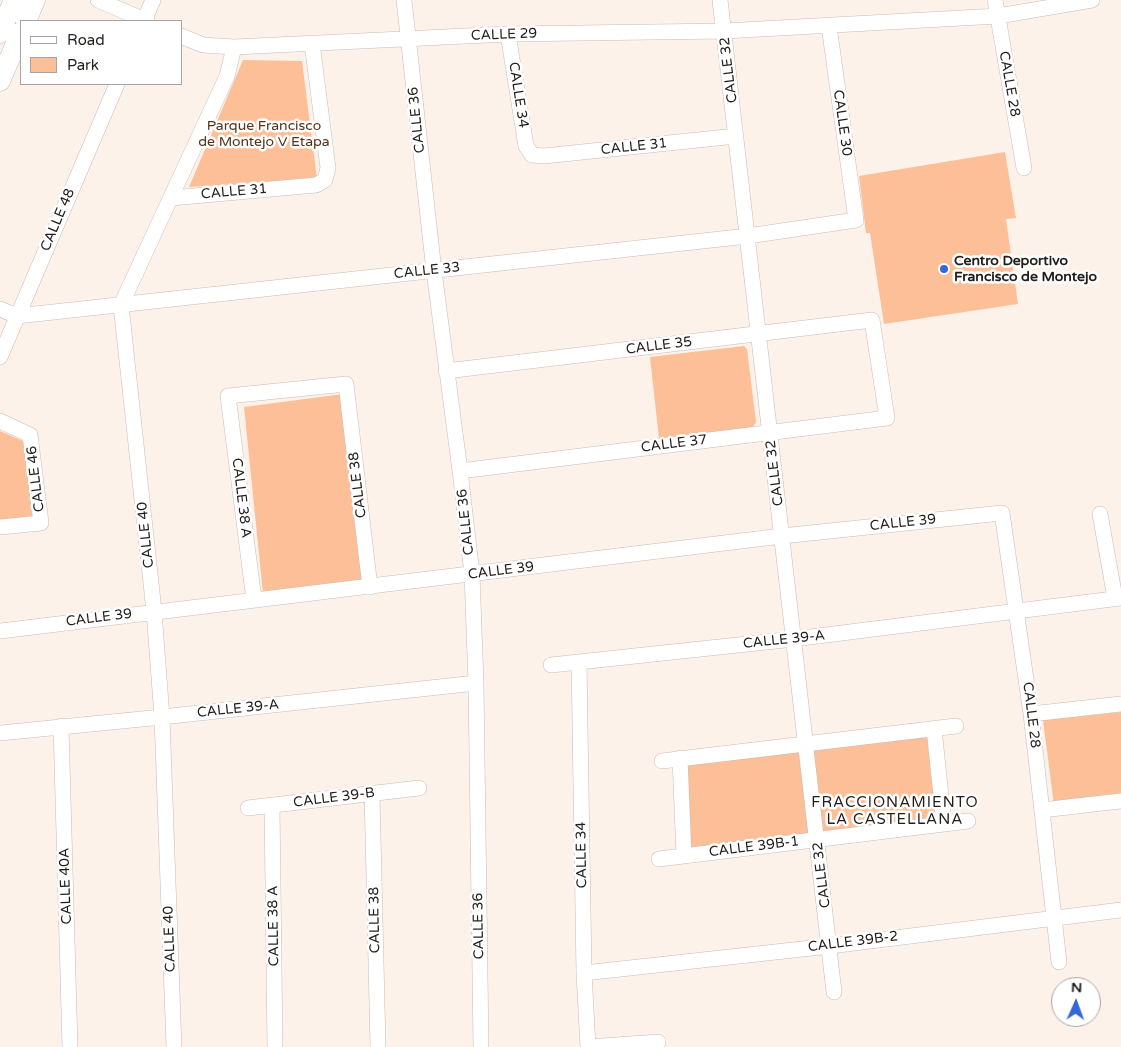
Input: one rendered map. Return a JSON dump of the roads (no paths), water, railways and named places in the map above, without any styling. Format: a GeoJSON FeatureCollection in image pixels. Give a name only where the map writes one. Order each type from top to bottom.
{"type":"FeatureCollection","features":[{"type":"Feature","properties":{"kind":"main road"},"geometry":{"type":"LineString","coordinates":[[0,33],[14,0]]}},
{"type":"Feature","properties":{"kind":"main road"},"geometry":{"type":"LineString","coordinates":[[26,20],[35,0]]}},
{"type":"Feature","properties":{"kind":"main road"},"geometry":{"type":"LineString","coordinates":[[0,81],[20,34]]}},
{"type":"Feature","properties":{"kind":"street"},"geometry":{"type":"LineString","coordinates":[[98,0],[143,20]]}},
{"type":"Feature","properties":{"kind":"street"},"geometry":{"type":"LineString","coordinates":[[145,20],[153,0]]}},
{"type":"Feature","properties":{"kind":"street","name":"CALLE 36"},"geometry":{"type":"LineString","coordinates":[[404,0],[434,270],[472,574],[476,683],[481,1047]]}},
{"type":"Feature","properties":{"kind":"street","name":"CALLE 32"},"geometry":{"type":"LineString","coordinates":[[720,0],[834,992]]}},
{"type":"Feature","properties":{"kind":"street","name":"CALLE 28"},"geometry":{"type":"LineString","coordinates":[[995,0],[1024,168]]}},
{"type":"Feature","properties":{"kind":"street","name":"CALLE 29"},"geometry":{"type":"LineString","coordinates":[[182,36],[203,45],[234,47],[508,34],[724,31],[998,16],[1092,0]]}},
{"type":"Feature","properties":{"kind":"street","name":"CALLE 30"},"geometry":{"type":"LineString","coordinates":[[829,26],[856,220]]}},
{"type":"Feature","properties":{"kind":"street","name":"CALLE 34"},"geometry":{"type":"LineString","coordinates":[[508,34],[526,146],[532,155]]}},
{"type":"Feature","properties":{"kind":"street","name":"CALLE 31"},"geometry":{"type":"LineString","coordinates":[[171,198],[316,185],[325,180],[328,168],[312,43]]}},
{"type":"Feature","properties":{"kind":"street"},"geometry":{"type":"LineString","coordinates":[[122,305],[227,76],[234,47]]}},
{"type":"Feature","properties":{"kind":"street","name":"CALLE 48"},"geometry":{"type":"LineString","coordinates":[[0,357],[117,85]]}},
{"type":"Feature","properties":{"kind":"street","name":"CALLE 31"},"geometry":{"type":"LineString","coordinates":[[532,155],[554,155],[736,136]]}},
{"type":"Feature","properties":{"kind":"street","name":"CALLE 33"},"geometry":{"type":"LineString","coordinates":[[0,309],[17,316],[748,236],[856,220]]}},
{"type":"Feature","properties":{"kind":"street","name":"CALLE 40"},"geometry":{"type":"LineString","coordinates":[[122,305],[154,611],[162,717],[174,1047]]}},
{"type":"Feature","properties":{"kind":"street","name":"CALLE 35"},"geometry":{"type":"LineString","coordinates":[[446,371],[872,320],[887,418]]}},
{"type":"Feature","properties":{"kind":"street","name":"CALLE 38 A"},"geometry":{"type":"LineString","coordinates":[[254,600],[228,396],[346,384]]}},
{"type":"Feature","properties":{"kind":"street","name":"CALLE 38"},"geometry":{"type":"LineString","coordinates":[[346,384],[370,587]]}},
{"type":"Feature","properties":{"kind":"street","name":"CALLE 37"},"geometry":{"type":"LineString","coordinates":[[460,471],[887,418]]}},
{"type":"Feature","properties":{"kind":"street","name":"CALLE 46"},"geometry":{"type":"LineString","coordinates":[[0,421],[30,435],[41,523],[0,527]]}},
{"type":"Feature","properties":{"kind":"street","name":"CALLE 28"},"geometry":{"type":"LineString","coordinates":[[1002,513],[1031,714],[1059,962]]}},
{"type":"Feature","properties":{"kind":"street","name":"CALLE 39"},"geometry":{"type":"LineString","coordinates":[[0,631],[782,536],[1002,513]]}},
{"type":"Feature","properties":{"kind":"street"},"geometry":{"type":"LineString","coordinates":[[1100,514],[1118,598]]}},
{"type":"Feature","properties":{"kind":"street","name":"CALLE 39-A"},"geometry":{"type":"LineString","coordinates":[[551,665],[794,639],[1118,598]]}},
{"type":"Feature","properties":{"kind":"street","name":"CALLE 34"},"geometry":{"type":"LineString","coordinates":[[579,662],[584,973],[588,1047]]}},
{"type":"Feature","properties":{"kind":"street","name":"CALLE 39-A"},"geometry":{"type":"LineString","coordinates":[[0,733],[476,683]]}},
{"type":"Feature","properties":{"kind":"street"},"geometry":{"type":"LineString","coordinates":[[1031,714],[1121,704]]}},
{"type":"Feature","properties":{"kind":"street","name":"CALLE 40A"},"geometry":{"type":"LineString","coordinates":[[61,726],[70,1047]]}},
{"type":"Feature","properties":{"kind":"street"},"geometry":{"type":"LineString","coordinates":[[662,761],[956,726]]}},
{"type":"Feature","properties":{"kind":"street"},"geometry":{"type":"LineString","coordinates":[[934,729],[944,824]]}},
{"type":"Feature","properties":{"kind":"street"},"geometry":{"type":"LineString","coordinates":[[680,758],[684,856]]}},
{"type":"Feature","properties":{"kind":"street","name":"CALLE 39-B"},"geometry":{"type":"LineString","coordinates":[[248,808],[419,788]]}},
{"type":"Feature","properties":{"kind":"street","name":"CALLE 38"},"geometry":{"type":"LineString","coordinates":[[372,793],[378,1047]]}},
{"type":"Feature","properties":{"kind":"street"},"geometry":{"type":"LineString","coordinates":[[1042,810],[1121,801]]}},
{"type":"Feature","properties":{"kind":"street","name":"CALLE 38 A"},"geometry":{"type":"LineString","coordinates":[[272,805],[275,1047]]}},
{"type":"Feature","properties":{"kind":"street","name":"CALLE 39B-1"},"geometry":{"type":"LineString","coordinates":[[659,859],[968,821]]}},
{"type":"Feature","properties":{"kind":"street","name":"CALLE 39B-2"},"geometry":{"type":"LineString","coordinates":[[584,973],[830,946],[1121,910]]}},
{"type":"Feature","properties":{"kind":"street"},"geometry":{"type":"LineString","coordinates":[[588,1047],[658,1042]]}},
{"type":"Feature","properties":{"kind":"place","name":"Centro Deportivo Francisco de Montejo"},"geometry":{"type":"Point","coordinates":[944,269]}},
{"type":"Feature","properties":{"kind":"district","name":"FRACCIONAMIENTO LA CASTELLANA"},"geometry":{"type":"Point","coordinates":[895,812]}},
{"type":"Feature","properties":{"kind":"park label","name":"Parque Francisco de Montejo V Etapa"},"geometry":{"type":"Point","coordinates":[264,134]}}]}
